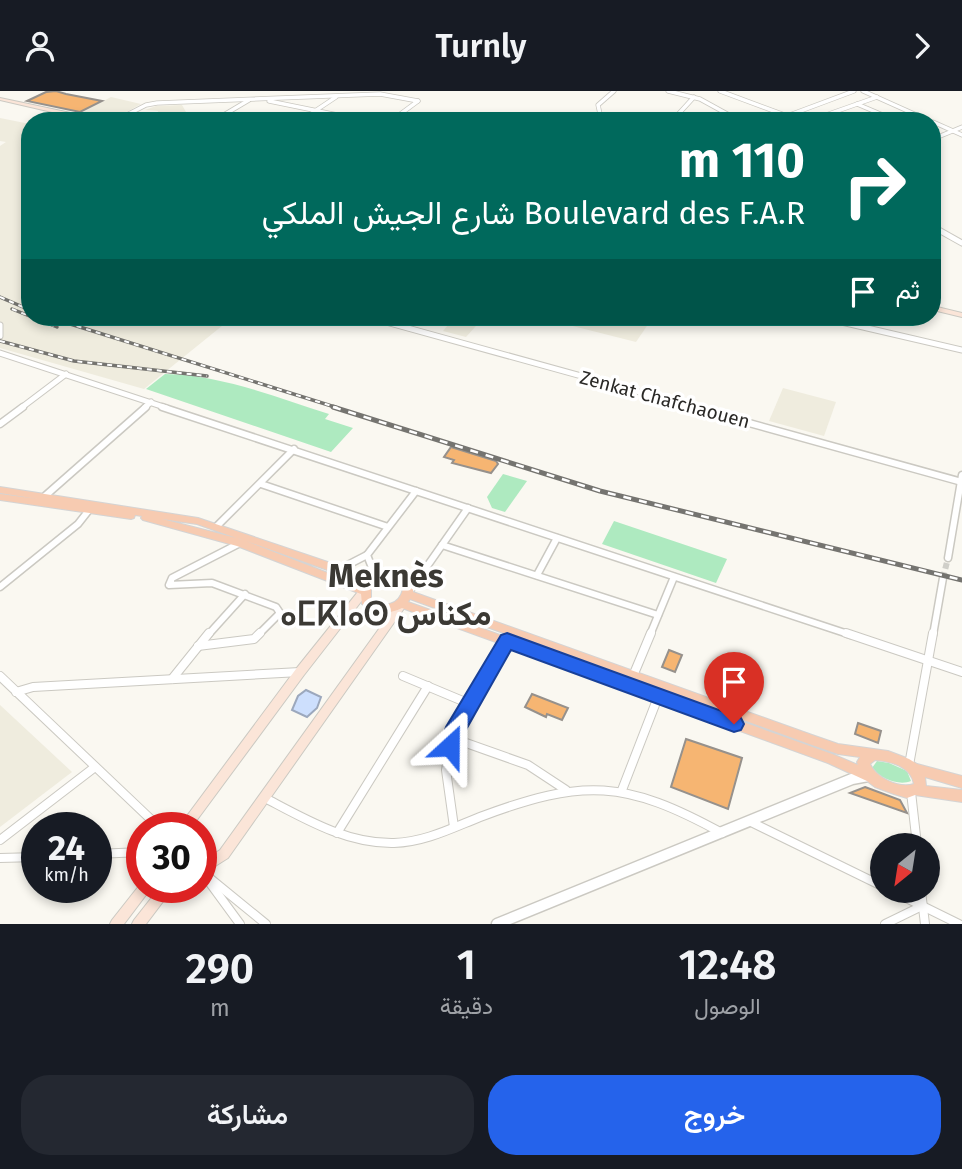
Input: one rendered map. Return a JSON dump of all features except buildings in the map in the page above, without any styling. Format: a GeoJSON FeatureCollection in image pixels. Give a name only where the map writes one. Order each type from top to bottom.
{"type":"FeatureCollection","features":[{"type":"Feature","properties":{"kind":"main road"},"geometry":{"type":"LineString","coordinates":[[0,99],[58,112]]}},
{"type":"Feature","properties":{"kind":"main road"},"geometry":{"type":"LineString","coordinates":[[941,310],[962,315]]}},
{"type":"Feature","properties":{"kind":"main road"},"geometry":{"type":"LineString","coordinates":[[0,490],[160,513],[217,526],[371,583]]}},
{"type":"Feature","properties":{"kind":"main road"},"geometry":{"type":"LineString","coordinates":[[0,497],[155,519],[371,583]]}},
{"type":"Feature","properties":{"kind":"main road"},"geometry":{"type":"LineString","coordinates":[[196,812],[300,671],[371,583],[389,576],[401,580],[408,589],[405,599],[265,798],[224,854],[217,859]]}},
{"type":"Feature","properties":{"kind":"main road"},"geometry":{"type":"LineString","coordinates":[[371,583],[366,601],[376,608],[389,609],[405,599]]}},
{"type":"Feature","properties":{"kind":"main road"},"geometry":{"type":"LineString","coordinates":[[405,599],[507,641],[832,759],[878,782],[914,791],[962,796]]}},
{"type":"Feature","properties":{"kind":"main road"},"geometry":{"type":"LineString","coordinates":[[405,599],[838,749],[873,754],[962,782]]}},
{"type":"Feature","properties":{"kind":"main road"},"geometry":{"type":"LineString","coordinates":[[868,776],[863,762],[873,754]]}},
{"type":"Feature","properties":{"kind":"main road"},"geometry":{"type":"LineString","coordinates":[[911,767],[920,778],[914,791]]}},
{"type":"Feature","properties":{"kind":"main road"},"geometry":{"type":"LineString","coordinates":[[116,924],[132,903]]}},
{"type":"Feature","properties":{"kind":"main road"},"geometry":{"type":"LineString","coordinates":[[138,924],[155,903]]}},
{"type":"Feature","properties":{"kind":"street"},"geometry":{"type":"LineString","coordinates":[[202,101],[205,91]]}},
{"type":"Feature","properties":{"kind":"street"},"geometry":{"type":"LineString","coordinates":[[281,98],[282,91]]}},
{"type":"Feature","properties":{"kind":"street"},"geometry":{"type":"LineString","coordinates":[[600,112],[598,105],[614,91]]}},
{"type":"Feature","properties":{"kind":"street"},"geometry":{"type":"LineString","coordinates":[[668,91],[694,97],[723,112]]}},
{"type":"Feature","properties":{"kind":"street"},"geometry":{"type":"LineString","coordinates":[[720,91],[773,112]]}},
{"type":"Feature","properties":{"kind":"street"},"geometry":{"type":"LineString","coordinates":[[769,111],[795,111],[854,91]]}},
{"type":"Feature","properties":{"kind":"street"},"geometry":{"type":"LineString","coordinates":[[863,91],[911,112]]}},
{"type":"Feature","properties":{"kind":"street"},"geometry":{"type":"LineString","coordinates":[[134,112],[150,104],[202,101],[388,94],[418,101],[403,112]]}},
{"type":"Feature","properties":{"kind":"street"},"geometry":{"type":"LineString","coordinates":[[312,112],[338,96]]}},
{"type":"Feature","properties":{"kind":"street"},"geometry":{"type":"LineString","coordinates":[[680,112],[694,97]]}},
{"type":"Feature","properties":{"kind":"street"},"geometry":{"type":"LineString","coordinates":[[834,112],[877,97]]}},
{"type":"Feature","properties":{"kind":"street"},"geometry":{"type":"LineString","coordinates":[[258,99],[324,112]]}},
{"type":"Feature","properties":{"kind":"street"},"geometry":{"type":"LineString","coordinates":[[229,112],[251,100]]}},
{"type":"Feature","properties":{"kind":"street"},"geometry":{"type":"LineString","coordinates":[[857,104],[876,112]]}},
{"type":"Feature","properties":{"kind":"street"},"geometry":{"type":"LineString","coordinates":[[941,126],[962,135]]}},
{"type":"Feature","properties":{"kind":"street"},"geometry":{"type":"LineString","coordinates":[[941,136],[962,127]]}},
{"type":"Feature","properties":{"kind":"street"},"geometry":{"type":"LineString","coordinates":[[941,231],[962,243]]}},
{"type":"Feature","properties":{"kind":"street"},"geometry":{"type":"LineString","coordinates":[[0,325],[0,336]]}},
{"type":"Feature","properties":{"kind":"street","name":"Zenkat Chafchaouen"},"geometry":{"type":"LineString","coordinates":[[401,326],[962,479]]}},
{"type":"Feature","properties":{"kind":"street"},"geometry":{"type":"LineString","coordinates":[[859,326],[962,350]]}},
{"type":"Feature","properties":{"kind":"street"},"geometry":{"type":"LineString","coordinates":[[0,353],[962,672]]}},
{"type":"Feature","properties":{"kind":"street"},"geometry":{"type":"LineString","coordinates":[[0,424],[66,374]]}},
{"type":"Feature","properties":{"kind":"street"},"geometry":{"type":"LineString","coordinates":[[45,496],[151,402]]}},
{"type":"Feature","properties":{"kind":"street"},"geometry":{"type":"LineString","coordinates":[[217,526],[294,449]]}},
{"type":"Feature","properties":{"kind":"street"},"geometry":{"type":"LineString","coordinates":[[947,558],[962,479]]}},
{"type":"Feature","properties":{"kind":"street"},"geometry":{"type":"LineString","coordinates":[[261,484],[388,527]]}},
{"type":"Feature","properties":{"kind":"street"},"geometry":{"type":"LineString","coordinates":[[338,570],[367,555],[416,491]]}},
{"type":"Feature","properties":{"kind":"street"},"geometry":{"type":"LineString","coordinates":[[405,599],[468,508]]}},
{"type":"Feature","properties":{"kind":"street"},"geometry":{"type":"LineString","coordinates":[[0,587],[78,524],[89,510]]}},
{"type":"Feature","properties":{"kind":"street"},"geometry":{"type":"LineString","coordinates":[[537,575],[557,538]]}},
{"type":"Feature","properties":{"kind":"street"},"geometry":{"type":"LineString","coordinates":[[198,646],[254,639],[280,613],[276,607],[245,594],[206,582],[176,586],[169,584],[172,579],[240,543]]}},
{"type":"Feature","properties":{"kind":"street"},"geometry":{"type":"LineString","coordinates":[[443,545],[658,615]]}},
{"type":"Feature","properties":{"kind":"street"},"geometry":{"type":"LineString","coordinates":[[367,555],[371,583]]}},
{"type":"Feature","properties":{"kind":"street"},"geometry":{"type":"LineString","coordinates":[[633,676],[674,577]]}},
{"type":"Feature","properties":{"kind":"street"},"geometry":{"type":"LineString","coordinates":[[911,767],[943,578]]}},
{"type":"Feature","properties":{"kind":"street"},"geometry":{"type":"LineString","coordinates":[[172,679],[245,594]]}},
{"type":"Feature","properties":{"kind":"street"},"geometry":{"type":"LineString","coordinates":[[454,827],[446,769],[452,738],[507,641]]}},
{"type":"Feature","properties":{"kind":"street"},"geometry":{"type":"LineString","coordinates":[[16,692],[33,687],[300,671]]}},
{"type":"Feature","properties":{"kind":"street"},"geometry":{"type":"LineString","coordinates":[[0,676],[143,812]]}},
{"type":"Feature","properties":{"kind":"street"},"geometry":{"type":"LineString","coordinates":[[403,676],[470,704]]}},
{"type":"Feature","properties":{"kind":"street"},"geometry":{"type":"LineString","coordinates":[[337,833],[428,686]]}},
{"type":"Feature","properties":{"kind":"street"},"geometry":{"type":"LineString","coordinates":[[622,789],[658,697]]}},
{"type":"Feature","properties":{"kind":"street"},"geometry":{"type":"LineString","coordinates":[[452,738],[555,779],[566,790]]}},
{"type":"Feature","properties":{"kind":"street"},"geometry":{"type":"LineString","coordinates":[[0,840],[95,767]]}},
{"type":"Feature","properties":{"kind":"street"},"geometry":{"type":"LineString","coordinates":[[501,923],[852,779],[868,776]]}},
{"type":"Feature","properties":{"kind":"street"},"geometry":{"type":"LineString","coordinates":[[265,798],[337,833],[394,843],[428,838],[540,796],[566,790],[622,789],[689,814],[722,833]]}},
{"type":"Feature","properties":{"kind":"street"},"geometry":{"type":"LineString","coordinates":[[914,791],[916,833]]}},
{"type":"Feature","properties":{"kind":"street"},"geometry":{"type":"LineString","coordinates":[[751,822],[870,880]]}},
{"type":"Feature","properties":{"kind":"street"},"geometry":{"type":"LineString","coordinates":[[0,858],[21,857]]}},
{"type":"Feature","properties":{"kind":"street"},"geometry":{"type":"LineString","coordinates":[[217,884],[266,924]]}},
{"type":"Feature","properties":{"kind":"street"},"geometry":{"type":"LineString","coordinates":[[217,893],[240,924]]}},
{"type":"Feature","properties":{"kind":"street"},"geometry":{"type":"LineString","coordinates":[[916,903],[959,924]]}},
{"type":"Feature","properties":{"kind":"street"},"geometry":{"type":"LineString","coordinates":[[922,903],[925,924]]}},
{"type":"Feature","properties":{"kind":"street"},"geometry":{"type":"LineString","coordinates":[[885,924],[922,906]]}},
{"type":"Feature","properties":{"kind":"shaded area"},"geometry":{"type":"Polygon","coordinates":[[[111,97],[141,104],[126,112],[82,112],[111,97]]]}},
{"type":"Feature","properties":{"kind":"shaded area"},"geometry":{"type":"Polygon","coordinates":[[[182,105],[186,112],[145,110],[156,106],[182,105]]]}},
{"type":"Feature","properties":{"kind":"shaded area"},"geometry":{"type":"Polygon","coordinates":[[[0,118],[21,122],[21,326],[222,326],[144,389],[0,348],[0,146],[6,142],[0,141],[0,118]]]}},
{"type":"Feature","properties":{"kind":"shaded area"},"geometry":{"type":"Polygon","coordinates":[[[447,326],[476,326],[466,337],[443,331],[447,326]]]}},
{"type":"Feature","properties":{"kind":"shaded area"},"geometry":{"type":"Polygon","coordinates":[[[573,326],[647,326],[636,342],[573,326]]]}},
{"type":"Feature","properties":{"kind":"shaded area"},"geometry":{"type":"Polygon","coordinates":[[[783,388],[836,402],[824,436],[769,421],[783,388]]]}},
{"type":"Feature","properties":{"kind":"shaded area"},"geometry":{"type":"Polygon","coordinates":[[[0,705],[72,772],[0,827],[0,705]]]}},
{"type":"Feature","properties":{"kind":"green space"},"geometry":{"type":"Polygon","coordinates":[[[165,374],[207,378],[248,388],[329,414],[325,419],[353,428],[331,452],[146,389],[165,374]]]}},
{"type":"Feature","properties":{"kind":"green space"},"geometry":{"type":"Polygon","coordinates":[[[503,474],[527,481],[505,512],[492,508],[487,497],[503,474]]]}},
{"type":"Feature","properties":{"kind":"green space"},"geometry":{"type":"Polygon","coordinates":[[[614,521],[727,559],[716,583],[602,544],[614,521]]]}},
{"type":"Feature","properties":{"kind":"green space"},"geometry":{"type":"Polygon","coordinates":[[[877,761],[907,771],[911,781],[890,781],[872,768],[877,761]]]}},
{"type":"Feature","properties":{"kind":"water"},"geometry":{"type":"Polygon","coordinates":[[[306,690],[321,697],[317,708],[307,717],[292,710],[298,696],[306,690]]]}},
{"type":"Feature","properties":{"kind":"tunnel"},"geometry":{"type":"LineString","coordinates":[[943,578],[948,558]]}},
{"type":"Feature","properties":{"kind":"railway"},"geometry":{"type":"LineString","coordinates":[[0,297],[21,306]]}},
{"type":"Feature","properties":{"kind":"railway"},"geometry":{"type":"LineString","coordinates":[[12,309],[21,313]]}},
{"type":"Feature","properties":{"kind":"railway"},"geometry":{"type":"LineString","coordinates":[[77,326],[338,408]]}},
{"type":"Feature","properties":{"kind":"railway"},"geometry":{"type":"LineString","coordinates":[[0,341],[74,361],[207,376]]}},
{"type":"Feature","properties":{"kind":"railway"},"geometry":{"type":"LineString","coordinates":[[333,407],[600,491],[962,580]]}},
{"type":"Feature","properties":{"kind":"district","name":"Meknès ⴰⵎⴽⵏⴰⵙ مكناس"},"geometry":{"type":"Point","coordinates":[386,594]}},
{"type":"Feature","properties":{"kind":"route"},"geometry":{"type":"LineString","coordinates":[[450,746],[453,733],[507,641],[734,724]]}}]}
